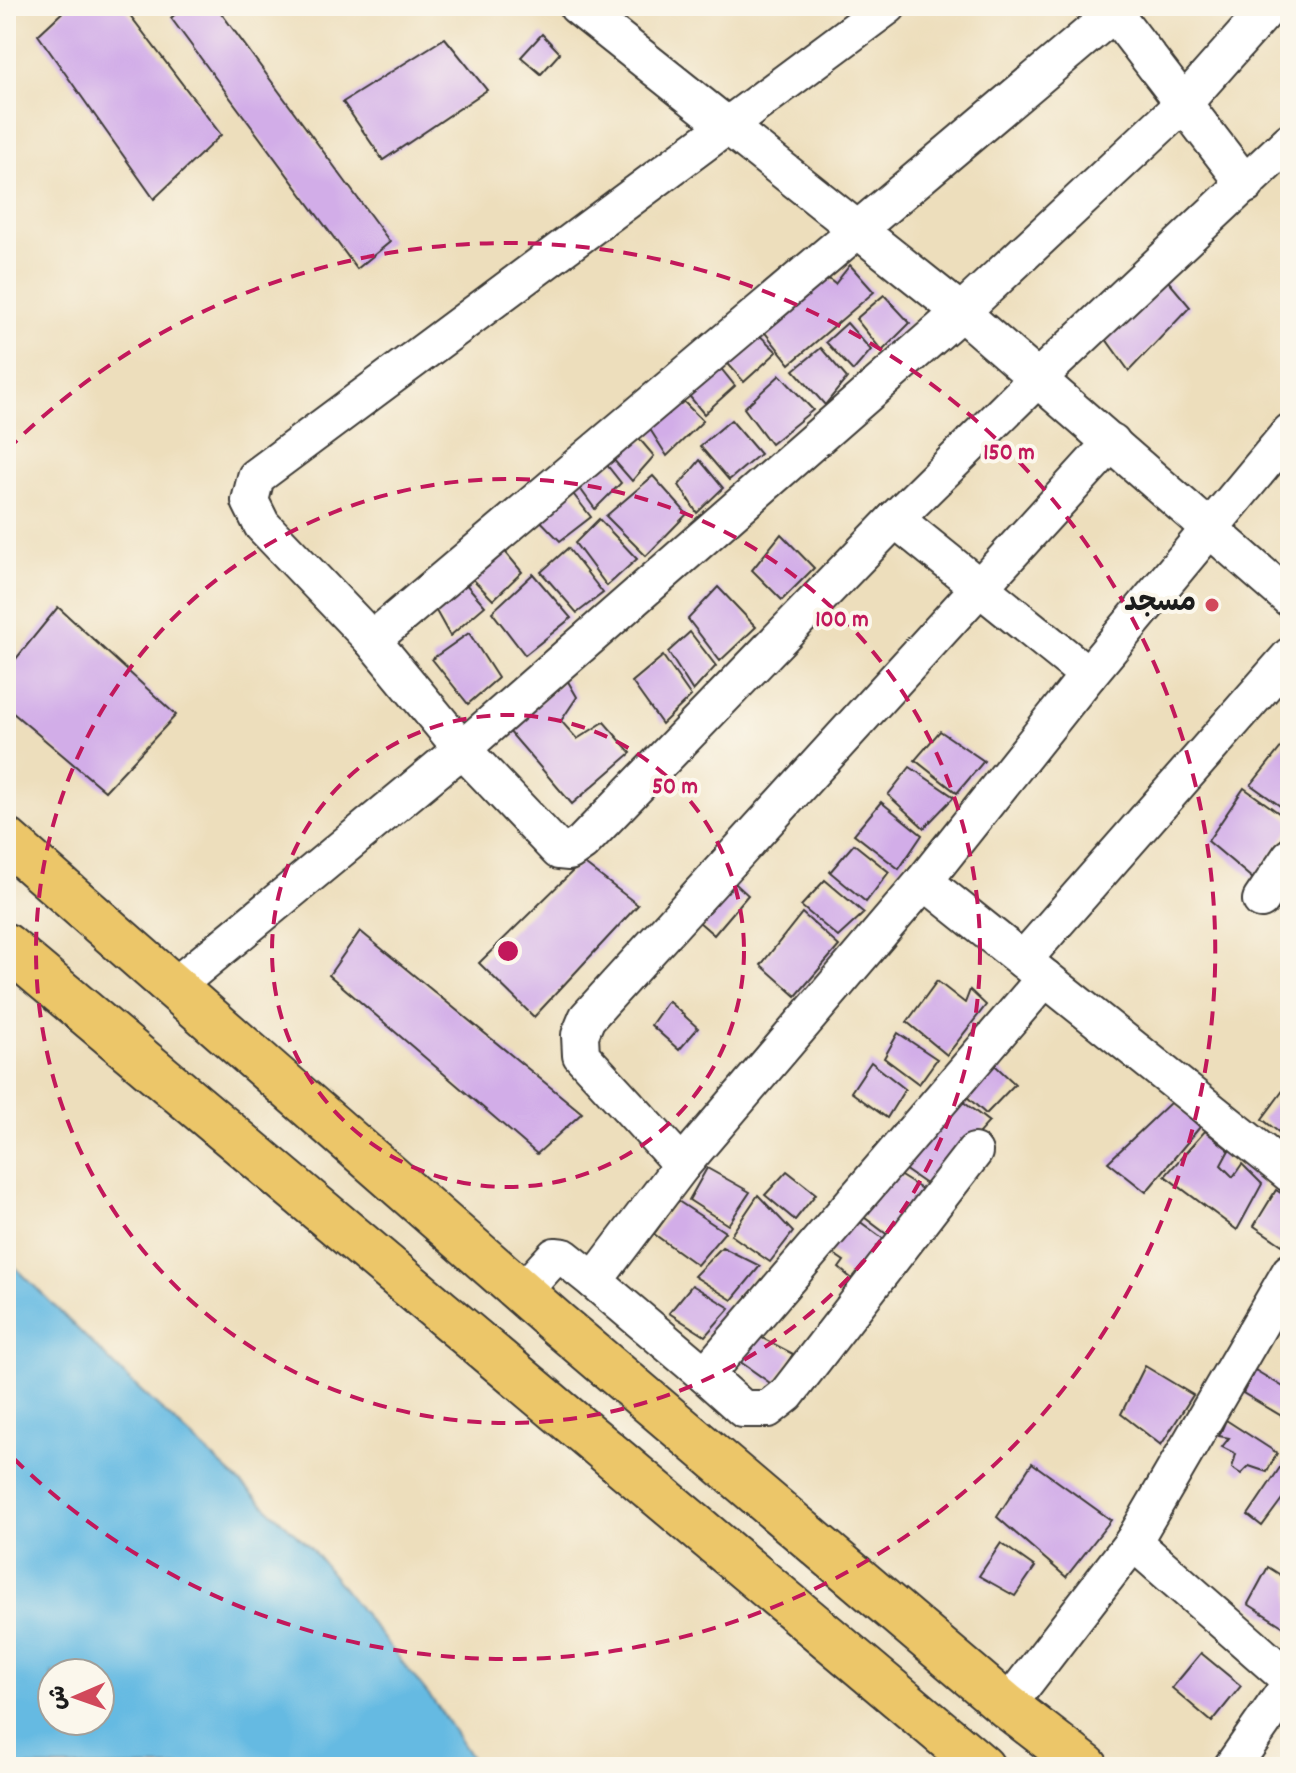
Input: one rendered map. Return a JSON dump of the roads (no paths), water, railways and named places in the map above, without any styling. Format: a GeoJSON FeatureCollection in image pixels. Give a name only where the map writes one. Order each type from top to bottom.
{"type":"FeatureCollection","features":[{"type":"Feature","properties":{"kind":"main road"},"geometry":{"type":"LineString","coordinates":[[6,840],[522,1292],[1007,1706],[1086,1767]]}},
{"type":"Feature","properties":{"kind":"main road"},"geometry":{"type":"LineString","coordinates":[[6,946],[982,1767]]}},
{"type":"Feature","properties":{"kind":"street"},"geometry":{"type":"LineString","coordinates":[[888,6],[256,477],[250,501],[262,525],[372,640],[462,749],[559,851],[569,852],[593,832],[895,519],[1036,380],[1290,141]]}},
{"type":"Feature","properties":{"kind":"street"},"geometry":{"type":"LineString","coordinates":[[174,987],[462,749],[961,312],[1184,103],[1270,6]]}},
{"type":"Feature","properties":{"kind":"street"},"geometry":{"type":"LineString","coordinates":[[579,7],[961,312],[1290,599]]}},
{"type":"Feature","properties":{"kind":"street"},"geometry":{"type":"LineString","coordinates":[[372,640],[1112,9],[1246,185]]}},
{"type":"Feature","properties":{"kind":"street"},"geometry":{"type":"LineString","coordinates":[[594,1281],[682,1165],[924,881],[1088,675],[1290,432]]}},
{"type":"Feature","properties":{"kind":"street"},"geometry":{"type":"LineString","coordinates":[[682,1165],[581,1055],[580,1035],[587,1018],[979,584],[1112,442]]}},
{"type":"Feature","properties":{"kind":"street"},"geometry":{"type":"LineString","coordinates":[[895,519],[1088,675]]}},
{"type":"Feature","properties":{"kind":"street"},"geometry":{"type":"LineString","coordinates":[[705,1375],[1290,656]]}},
{"type":"Feature","properties":{"kind":"street"},"geometry":{"type":"LineString","coordinates":[[1261,900],[1290,857]]}},
{"type":"Feature","properties":{"kind":"street"},"geometry":{"type":"LineString","coordinates":[[924,881],[1290,1174]]}},
{"type":"Feature","properties":{"kind":"street"},"geometry":{"type":"LineString","coordinates":[[522,1292],[555,1256],[564,1257],[743,1409],[768,1409],[787,1394],[974,1152]]}},
{"type":"Feature","properties":{"kind":"street"},"geometry":{"type":"LineString","coordinates":[[1007,1706],[1133,1542],[1290,1272]]}},
{"type":"Feature","properties":{"kind":"street"},"geometry":{"type":"LineString","coordinates":[[1133,1542],[1290,1682],[1232,1767]]}},
{"type":"Feature","properties":{"kind":"water"},"geometry":{"type":"Polygon","coordinates":[[[6,1258],[127,1378],[310,1547],[438,1707],[477,1767],[6,1767],[6,1258]]]}},
{"type":"Feature","properties":{"kind":"place","name":"مسجد"},"geometry":{"type":"Point","coordinates":[1212,605]}}]}
